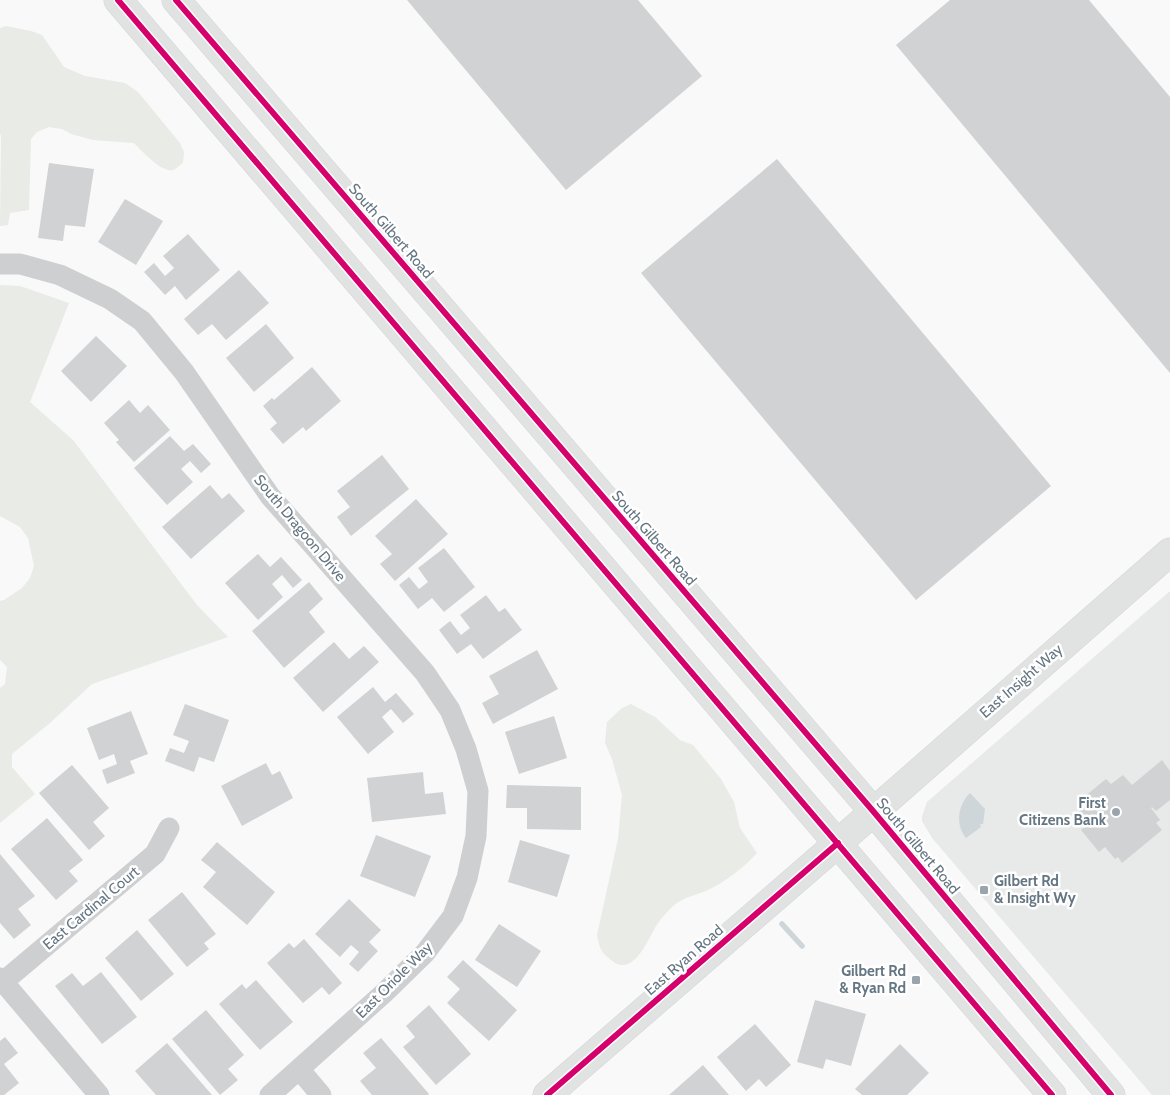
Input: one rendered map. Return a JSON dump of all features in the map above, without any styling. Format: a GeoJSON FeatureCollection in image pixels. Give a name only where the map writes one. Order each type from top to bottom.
{"type":"FeatureCollection","features":[{"type":"Feature","properties":{"kind":"main road"},"geometry":{"type":"LineString","coordinates":[[118,0],[1052,1095]]}},
{"type":"Feature","properties":{"kind":"main road","name":"South Gilbert Road"},"geometry":{"type":"LineString","coordinates":[[176,0],[873,811],[1111,1095]]}},
{"type":"Feature","properties":{"kind":"main road","name":"East Insight Way"},"geometry":{"type":"LineString","coordinates":[[873,811],[1170,552]]}},
{"type":"Feature","properties":{"kind":"main road","name":"East Ryan Road"},"geometry":{"type":"LineString","coordinates":[[547,1095],[838,844],[873,811]]}},
{"type":"Feature","properties":{"kind":"street","name":"South Dragoon Drive"},"geometry":{"type":"LineString","coordinates":[[0,264],[20,264],[49,271],[78,282],[110,299],[142,321],[184,372],[270,496],[425,673],[450,710],[466,749],[478,792],[476,836]]}},
{"type":"Feature","properties":{"kind":"street","name":"East Cardinal Court"},"geometry":{"type":"LineString","coordinates":[[2,980],[155,854],[169,828]]}},
{"type":"Feature","properties":{"kind":"street","name":"East Oriole Way"},"geometry":{"type":"LineString","coordinates":[[278,1092],[299,1070],[425,953],[453,916],[467,878],[476,836]]}},
{"type":"Feature","properties":{"kind":"street"},"geometry":{"type":"LineString","coordinates":[[2,980],[99,1095]]}},
{"type":"Feature","properties":{"kind":"street"},"geometry":{"type":"LineString","coordinates":[[299,1070],[321,1095]]}},
{"type":"Feature","properties":{"kind":"shaded area"},"geometry":{"type":"Polygon","coordinates":[[[6,26],[42,35],[64,67],[85,76],[125,83],[138,92],[180,143],[184,152],[183,163],[173,170],[168,170],[157,165],[134,143],[93,140],[71,134],[62,129],[49,127],[37,132],[31,139],[29,210],[10,213],[8,225],[0,226],[0,28],[6,26]]]}},
{"type":"Feature","properties":{"kind":"shaded area"},"geometry":{"type":"Polygon","coordinates":[[[0,285],[20,286],[69,303],[30,402],[73,440],[197,605],[228,637],[92,684],[50,723],[12,754],[12,767],[35,794],[0,823],[0,688],[5,684],[7,667],[0,660],[0,601],[22,588],[30,578],[34,566],[28,538],[20,527],[0,516],[0,285]]]}},
{"type":"Feature","properties":{"kind":"shaded area"},"geometry":{"type":"Polygon","coordinates":[[[1170,591],[1170,1095],[1152,1095],[932,838],[922,821],[922,816],[927,802],[1170,591]]]}},
{"type":"Feature","properties":{"kind":"shaded area"},"geometry":{"type":"Polygon","coordinates":[[[631,704],[655,717],[680,740],[693,745],[721,779],[734,802],[740,828],[757,853],[722,882],[708,890],[681,900],[673,906],[658,923],[634,961],[619,965],[603,952],[597,935],[618,839],[622,795],[612,759],[605,743],[607,722],[622,708],[631,704]]]}},
{"type":"Feature","properties":{"kind":"shaded area"},"geometry":{"type":"Polygon","coordinates":[[[970,793],[985,809],[983,824],[980,824],[981,827],[966,838],[960,827],[959,815],[963,803],[970,793]]]}},
{"type":"Feature","properties":{"kind":"building"},"geometry":{"type":"Polygon","coordinates":[[[407,0],[638,0],[702,76],[566,190],[407,0]]]}},
{"type":"Feature","properties":{"kind":"building"},"geometry":{"type":"Polygon","coordinates":[[[950,0],[1089,0],[1170,97],[1170,373],[896,45],[950,0]]]}},
{"type":"Feature","properties":{"kind":"building"},"geometry":{"type":"Polygon","coordinates":[[[777,159],[1051,486],[916,600],[641,273],[777,159]]]}},
{"type":"Feature","properties":{"kind":"building"},"geometry":{"type":"Polygon","coordinates":[[[49,163],[94,169],[85,227],[65,225],[63,241],[38,238],[49,163]]]}},
{"type":"Feature","properties":{"kind":"building"},"geometry":{"type":"Polygon","coordinates":[[[125,199],[163,221],[136,265],[98,242],[125,199]]]}},
{"type":"Feature","properties":{"kind":"building"},"geometry":{"type":"Polygon","coordinates":[[[188,234],[220,270],[186,300],[175,286],[165,295],[144,272],[154,263],[165,276],[174,268],[163,256],[188,234]]]}},
{"type":"Feature","properties":{"kind":"building"},"geometry":{"type":"Polygon","coordinates":[[[239,270],[269,303],[226,340],[212,324],[198,335],[184,319],[239,270]]]}},
{"type":"Feature","properties":{"kind":"building"},"geometry":{"type":"Polygon","coordinates":[[[266,324],[294,358],[254,392],[226,358],[266,324]]]}},
{"type":"Feature","properties":{"kind":"building"},"geometry":{"type":"Polygon","coordinates":[[[96,336],[127,366],[91,402],[61,371],[96,336]]]}},
{"type":"Feature","properties":{"kind":"building"},"geometry":{"type":"Polygon","coordinates":[[[312,367],[341,401],[306,431],[303,427],[283,444],[270,429],[277,423],[263,406],[272,398],[274,400],[312,367]]]}},
{"type":"Feature","properties":{"kind":"building"},"geometry":{"type":"Polygon","coordinates":[[[129,400],[140,413],[148,405],[170,430],[134,462],[116,442],[119,440],[104,423],[129,400]]]}},
{"type":"Feature","properties":{"kind":"building"},"geometry":{"type":"Polygon","coordinates":[[[170,436],[184,451],[193,444],[211,464],[201,473],[190,461],[181,469],[193,482],[167,505],[134,468],[170,436]]]}},
{"type":"Feature","properties":{"kind":"building"},"geometry":{"type":"Polygon","coordinates":[[[382,455],[409,489],[351,536],[337,517],[350,507],[337,491],[382,455]]]}},
{"type":"Feature","properties":{"kind":"building"},"geometry":{"type":"Polygon","coordinates":[[[210,485],[222,499],[229,493],[245,511],[191,559],[162,527],[210,485]]]}},
{"type":"Feature","properties":{"kind":"building"},"geometry":{"type":"Polygon","coordinates":[[[416,499],[448,534],[395,581],[380,564],[392,554],[375,536],[416,499]]]}},
{"type":"Feature","properties":{"kind":"building"},"geometry":{"type":"Polygon","coordinates":[[[444,548],[475,587],[444,612],[432,598],[418,609],[399,585],[409,577],[419,589],[428,582],[418,568],[444,548]]]}},
{"type":"Feature","properties":{"kind":"building"},"geometry":{"type":"Polygon","coordinates":[[[258,554],[270,567],[281,557],[302,580],[293,588],[282,575],[272,584],[283,597],[258,620],[225,583],[258,554]]]}},
{"type":"Feature","properties":{"kind":"building"},"geometry":{"type":"Polygon","coordinates":[[[309,582],[323,599],[309,612],[325,632],[284,668],[252,631],[309,582]]]}},
{"type":"Feature","properties":{"kind":"building"},"geometry":{"type":"Polygon","coordinates":[[[486,595],[499,612],[505,608],[522,630],[483,659],[471,644],[457,654],[439,630],[450,621],[461,635],[470,628],[460,615],[486,595]]]}},
{"type":"Feature","properties":{"kind":"building"},"geometry":{"type":"Polygon","coordinates":[[[334,642],[349,659],[364,646],[379,662],[323,712],[293,678],[334,642]]]}},
{"type":"Feature","properties":{"kind":"building"},"geometry":{"type":"Polygon","coordinates":[[[537,650],[558,689],[493,724],[482,703],[499,694],[489,676],[537,650]]]}},
{"type":"Feature","properties":{"kind":"building"},"geometry":{"type":"Polygon","coordinates":[[[373,687],[385,702],[396,693],[414,714],[403,723],[391,709],[382,717],[394,732],[368,754],[337,717],[373,687]]]}},
{"type":"Feature","properties":{"kind":"building"},"geometry":{"type":"Polygon","coordinates":[[[185,704],[229,720],[214,762],[199,757],[194,772],[165,761],[170,748],[184,753],[189,741],[173,735],[185,704]]]}},
{"type":"Feature","properties":{"kind":"building"},"geometry":{"type":"Polygon","coordinates":[[[131,711],[148,754],[130,761],[135,773],[107,784],[102,770],[117,764],[114,754],[99,760],[87,728],[131,711]]]}},
{"type":"Feature","properties":{"kind":"building"},"geometry":{"type":"Polygon","coordinates":[[[554,716],[567,758],[519,774],[505,732],[554,716]]]}},
{"type":"Feature","properties":{"kind":"building","name":"First Citizens Bank"},"geometry":{"type":"Polygon","coordinates":[[[1162,760],[1170,771],[1170,800],[1156,811],[1151,808],[1160,820],[1156,823],[1162,830],[1122,863],[1118,857],[1115,859],[1105,847],[1099,852],[1081,830],[1087,825],[1077,813],[1089,803],[1084,797],[1106,779],[1111,784],[1123,775],[1132,785],[1162,760]]]}},
{"type":"Feature","properties":{"kind":"building"},"geometry":{"type":"Polygon","coordinates":[[[266,763],[272,775],[280,771],[293,798],[242,826],[221,786],[266,763]]]}},
{"type":"Feature","properties":{"kind":"building"},"geometry":{"type":"Polygon","coordinates":[[[72,765],[109,808],[93,822],[105,836],[89,850],[39,793],[72,765]]]}},
{"type":"Feature","properties":{"kind":"building"},"geometry":{"type":"Polygon","coordinates":[[[423,772],[425,794],[443,792],[446,814],[372,822],[367,778],[423,772]]]}},
{"type":"Feature","properties":{"kind":"building"},"geometry":{"type":"Polygon","coordinates":[[[507,785],[581,787],[581,830],[527,829],[527,808],[506,808],[507,785]]]}},
{"type":"Feature","properties":{"kind":"building"},"geometry":{"type":"Polygon","coordinates":[[[47,818],[83,860],[69,871],[78,881],[56,900],[11,849],[47,818]]]}},
{"type":"Feature","properties":{"kind":"building"},"geometry":{"type":"Polygon","coordinates":[[[376,835],[431,856],[415,897],[360,876],[376,835]]]}},
{"type":"Feature","properties":{"kind":"building"},"geometry":{"type":"Polygon","coordinates":[[[520,840],[570,855],[557,897],[508,882],[520,840]]]}},
{"type":"Feature","properties":{"kind":"building"},"geometry":{"type":"Polygon","coordinates":[[[217,842],[275,892],[247,925],[203,887],[216,872],[201,860],[217,842]]]}},
{"type":"Feature","properties":{"kind":"building"},"geometry":{"type":"Polygon","coordinates":[[[0,854],[35,896],[18,909],[31,925],[14,939],[0,923],[0,854]]]}},
{"type":"Feature","properties":{"kind":"building"},"geometry":{"type":"Polygon","coordinates":[[[182,892],[216,934],[204,943],[209,949],[187,967],[148,920],[182,892]]]}},
{"type":"Feature","properties":{"kind":"building"},"geometry":{"type":"Polygon","coordinates":[[[349,899],[381,930],[369,942],[378,951],[358,972],[349,964],[359,952],[351,945],[340,957],[315,934],[349,899]]]}},
{"type":"Feature","properties":{"kind":"building"},"geometry":{"type":"Polygon","coordinates":[[[499,924],[541,951],[517,987],[475,960],[499,924]]]}},
{"type":"Feature","properties":{"kind":"building"},"geometry":{"type":"Polygon","coordinates":[[[137,930],[174,974],[141,1001],[105,958],[137,930]]]}},
{"type":"Feature","properties":{"kind":"building"},"geometry":{"type":"Polygon","coordinates":[[[304,939],[342,983],[329,995],[322,987],[303,1003],[267,963],[289,943],[294,948],[304,939]]]}},
{"type":"Feature","properties":{"kind":"building"},"geometry":{"type":"Polygon","coordinates":[[[463,960],[517,1010],[489,1041],[447,1003],[460,989],[447,977],[463,960]]]}},
{"type":"Feature","properties":{"kind":"building"},"geometry":{"type":"Polygon","coordinates":[[[101,972],[137,1017],[102,1044],[55,986],[72,973],[83,986],[101,972]]]}},
{"type":"Feature","properties":{"kind":"building"},"geometry":{"type":"Polygon","coordinates":[[[256,980],[293,1022],[260,1050],[219,1004],[242,984],[246,989],[256,980]]]}},
{"type":"Feature","properties":{"kind":"building"},"geometry":{"type":"Polygon","coordinates":[[[815,1000],[866,1014],[851,1066],[826,1059],[823,1069],[797,1062],[815,1000]]]}},
{"type":"Feature","properties":{"kind":"building"},"geometry":{"type":"Polygon","coordinates":[[[429,1005],[471,1054],[436,1085],[403,1047],[415,1037],[406,1026],[429,1005]]]}},
{"type":"Feature","properties":{"kind":"building"},"geometry":{"type":"Polygon","coordinates":[[[206,1010],[244,1055],[228,1069],[238,1080],[220,1095],[172,1039],[206,1010]]]}},
{"type":"Feature","properties":{"kind":"building"},"geometry":{"type":"Polygon","coordinates":[[[755,1024],[791,1065],[766,1087],[759,1079],[746,1091],[717,1057],[755,1024]]]}},
{"type":"Feature","properties":{"kind":"building"},"geometry":{"type":"Polygon","coordinates":[[[5,1037],[18,1053],[4,1064],[19,1083],[4,1095],[0,1095],[0,1041],[5,1037]]]}},
{"type":"Feature","properties":{"kind":"building"},"geometry":{"type":"Polygon","coordinates":[[[381,1038],[428,1095],[372,1095],[360,1081],[376,1068],[363,1053],[381,1038]]]}},
{"type":"Feature","properties":{"kind":"building"},"geometry":{"type":"Polygon","coordinates":[[[167,1043],[212,1095],[156,1095],[135,1071],[167,1043]]]}},
{"type":"Feature","properties":{"kind":"building"},"geometry":{"type":"Polygon","coordinates":[[[900,1044],[929,1073],[907,1095],[862,1095],[855,1089],[900,1044]]]}},
{"type":"Feature","properties":{"kind":"building"},"geometry":{"type":"Polygon","coordinates":[[[703,1065],[729,1095],[669,1095],[703,1065]]]}},
{"type":"Feature","properties":{"kind":"waterway"},"geometry":{"type":"LineString","coordinates":[[782,924],[802,946]]}},
{"type":"Feature","properties":{"kind":"cycle path"},"geometry":{"type":"LineString","coordinates":[[118,0],[1052,1095]]}},
{"type":"Feature","properties":{"kind":"cycle path"},"geometry":{"type":"LineString","coordinates":[[176,0],[873,811],[1111,1095]]}},
{"type":"Feature","properties":{"kind":"cycle path"},"geometry":{"type":"LineString","coordinates":[[547,1095],[838,843]]}},
{"type":"Feature","properties":{"kind":"place","name":"First Citizens Bank"},"geometry":{"type":"Point","coordinates":[1116,812]}},
{"type":"Feature","properties":{"kind":"place","name":"Gilbert Rd & Insight Wy"},"geometry":{"type":"Point","coordinates":[984,890]}},
{"type":"Feature","properties":{"kind":"place","name":"Gilbert Rd & Ryan Rd"},"geometry":{"type":"Point","coordinates":[916,980]}}]}
